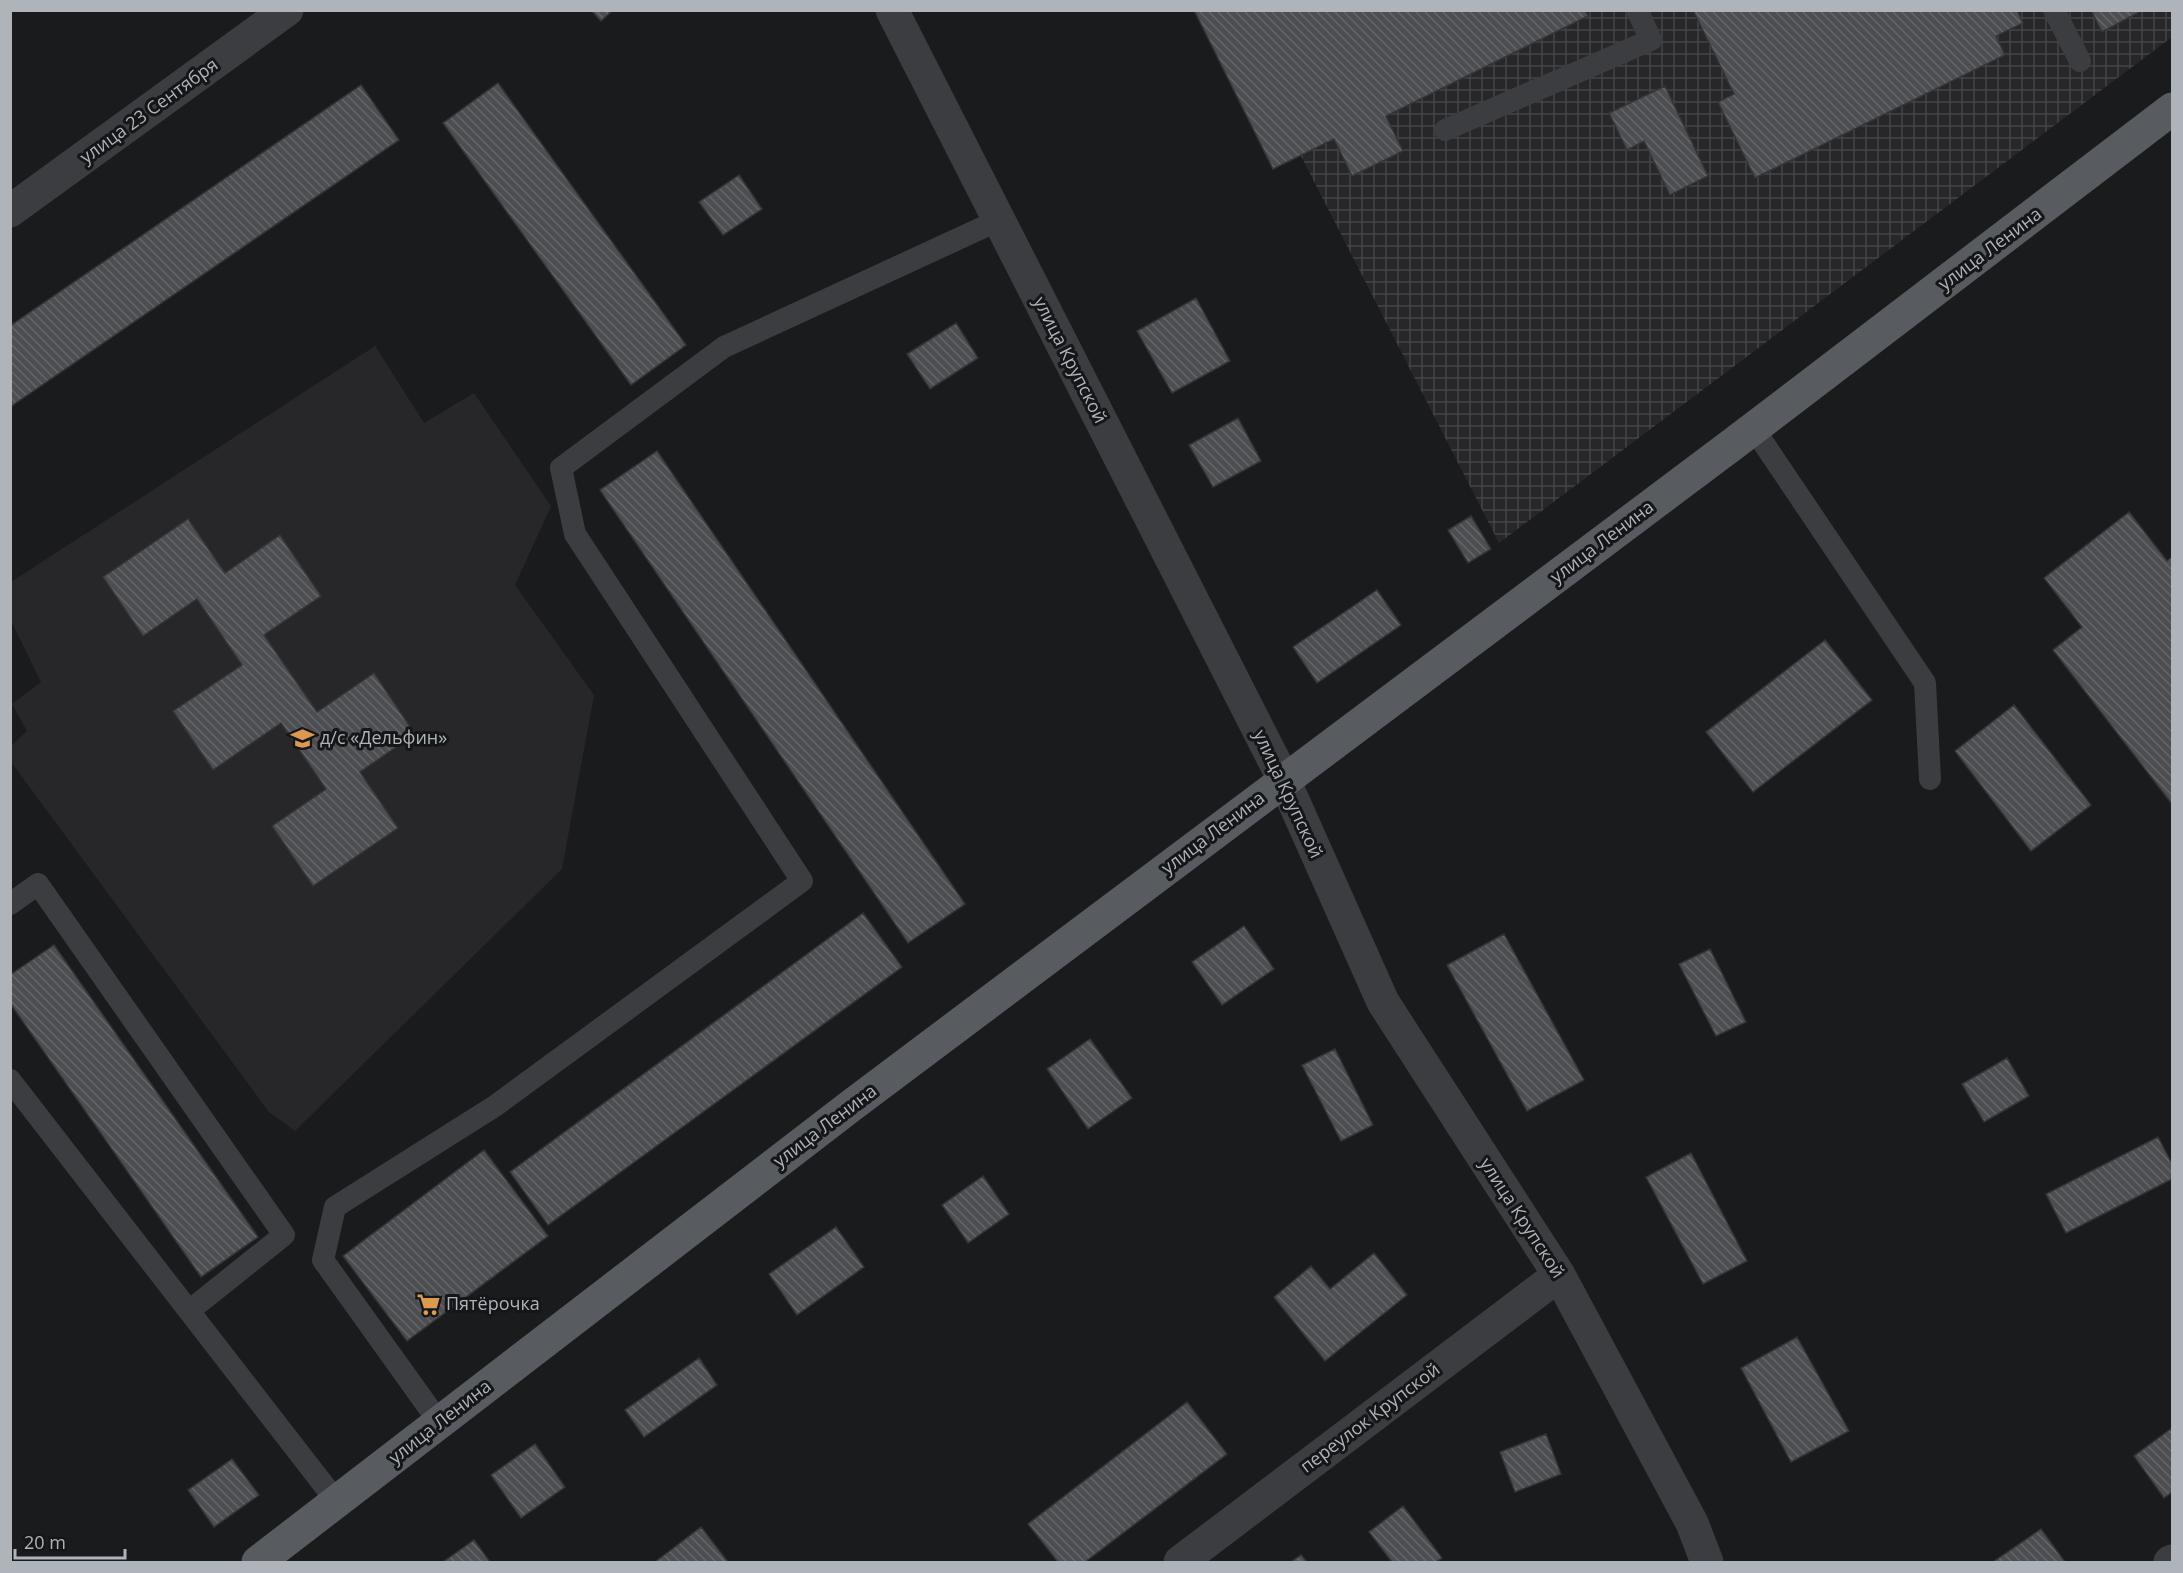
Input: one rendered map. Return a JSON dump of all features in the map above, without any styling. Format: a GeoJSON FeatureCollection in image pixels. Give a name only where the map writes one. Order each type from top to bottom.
{"type":"FeatureCollection","features":[{"type":"Feature","properties":{"kind":"main road","name":"улица Ленина"},"geometry":{"type":"LineString","coordinates":[[258,1563],[852,1105],[1754,429],[2172,109]]}},
{"type":"Feature","properties":{"kind":"street","name":"улица 23 Сентября"},"geometry":{"type":"LineString","coordinates":[[10,212],[287,10]]}},
{"type":"Feature","properties":{"kind":"street","name":"улица Крупской"},"geometry":{"type":"LineString","coordinates":[[892,10],[1284,780],[1383,1002],[1559,1275],[1692,1523],[1707,1563]]}},
{"type":"Feature","properties":{"kind":"street","name":"переулок Крупской"},"geometry":{"type":"LineString","coordinates":[[1180,1563],[1559,1275]]}},
{"type":"Feature","properties":{"kind":"lane"},"geometry":{"type":"LineString","coordinates":[[1445,130],[1651,40],[1637,10]]}},
{"type":"Feature","properties":{"kind":"lane"},"geometry":{"type":"LineString","coordinates":[[2054,10],[2080,61]]}},
{"type":"Feature","properties":{"kind":"lane"},"geometry":{"type":"LineString","coordinates":[[439,1422],[323,1260],[335,1207],[495,1106],[802,880],[574,534],[561,468],[724,347],[999,220]]}},
{"type":"Feature","properties":{"kind":"lane"},"geometry":{"type":"LineString","coordinates":[[1754,429],[1925,683],[1930,778]]}},
{"type":"Feature","properties":{"kind":"lane"},"geometry":{"type":"LineString","coordinates":[[10,904],[38,884],[284,1235],[189,1311]]}},
{"type":"Feature","properties":{"kind":"lane"},"geometry":{"type":"LineString","coordinates":[[10,1080],[337,1502]]}},
{"type":"Feature","properties":{"kind":"shaded area"},"geometry":{"type":"Polygon","coordinates":[[[2172,10],[2172,37],[1499,543],[1301,156],[1273,169],[1194,11],[2172,10]]]}},
{"type":"Feature","properties":{"kind":"shaded area","name":"д/с «Дельфин»"},"geometry":{"type":"Polygon","coordinates":[[[375,346],[424,423],[474,393],[551,506],[515,585],[594,695],[562,869],[295,1131],[269,1112],[11,762],[11,746],[27,731],[12,704],[41,682],[11,621],[11,582],[375,346]]]}},
{"type":"Feature","properties":{"kind":"building"},"geometry":{"type":"Polygon","coordinates":[[[591,10],[613,10],[601,21],[591,10]]]}},
{"type":"Feature","properties":{"kind":"building"},"geometry":{"type":"Polygon","coordinates":[[[1194,10],[1585,10],[1588,16],[1386,116],[1403,151],[1352,176],[1334,139],[1273,169],[1194,10]]]}},
{"type":"Feature","properties":{"kind":"building"},"geometry":{"type":"Polygon","coordinates":[[[1693,10],[2017,10],[2023,23],[1996,36],[2005,55],[1755,178],[1718,102],[1734,94],[1693,10]]]}},
{"type":"Feature","properties":{"kind":"building"},"geometry":{"type":"Polygon","coordinates":[[[2091,10],[2143,10],[2102,32],[2091,10]]]}},
{"type":"Feature","properties":{"kind":"building"},"geometry":{"type":"Polygon","coordinates":[[[498,83],[686,345],[631,385],[443,123],[498,83]]]}},
{"type":"Feature","properties":{"kind":"building"},"geometry":{"type":"Polygon","coordinates":[[[361,85],[399,140],[10,407],[10,326],[361,85]]]}},
{"type":"Feature","properties":{"kind":"building"},"geometry":{"type":"Polygon","coordinates":[[[1665,86],[1708,176],[1670,195],[1644,141],[1627,150],[1609,113],[1665,86]]]}},
{"type":"Feature","properties":{"kind":"building"},"geometry":{"type":"Polygon","coordinates":[[[739,175],[762,209],[723,235],[699,202],[739,175]]]}},
{"type":"Feature","properties":{"kind":"building"},"geometry":{"type":"Polygon","coordinates":[[[1196,298],[1230,361],[1172,393],[1137,331],[1196,298]]]}},
{"type":"Feature","properties":{"kind":"building"},"geometry":{"type":"Polygon","coordinates":[[[956,323],[978,358],[930,389],[907,354],[956,323]]]}},
{"type":"Feature","properties":{"kind":"building"},"geometry":{"type":"Polygon","coordinates":[[[1238,418],[1261,461],[1213,487],[1189,445],[1238,418]]]}},
{"type":"Feature","properties":{"kind":"building"},"geometry":{"type":"Polygon","coordinates":[[[657,451],[965,904],[908,943],[600,490],[657,451]]]}},
{"type":"Feature","properties":{"kind":"building"},"geometry":{"type":"Polygon","coordinates":[[[2129,512],[2167,561],[2172,557],[2172,804],[2053,650],[2082,627],[2044,578],[2129,512]]]}},
{"type":"Feature","properties":{"kind":"building"},"geometry":{"type":"Polygon","coordinates":[[[1471,516],[1491,549],[1468,563],[1448,530],[1471,516]]]}},
{"type":"Feature","properties":{"kind":"building"},"geometry":{"type":"Polygon","coordinates":[[[188,519],[225,573],[280,535],[321,596],[264,635],[317,712],[374,673],[415,734],[360,772],[398,828],[313,886],[272,826],[326,789],[281,723],[213,770],[173,711],[242,665],[197,599],[143,636],[103,577],[188,519]]]}},
{"type":"Feature","properties":{"kind":"building"},"geometry":{"type":"Polygon","coordinates":[[[1377,590],[1401,625],[1317,683],[1293,647],[1377,590]]]}},
{"type":"Feature","properties":{"kind":"building"},"geometry":{"type":"Polygon","coordinates":[[[1825,640],[1872,700],[1753,792],[1706,732],[1825,640]]]}},
{"type":"Feature","properties":{"kind":"building"},"geometry":{"type":"Polygon","coordinates":[[[2014,705],[2091,805],[2031,851],[1955,751],[2014,705]]]}},
{"type":"Feature","properties":{"kind":"building"},"geometry":{"type":"Polygon","coordinates":[[[863,913],[902,967],[548,1225],[510,1172],[863,913]]]}},
{"type":"Feature","properties":{"kind":"building"},"geometry":{"type":"Polygon","coordinates":[[[1244,926],[1274,969],[1222,1005],[1192,962],[1244,926]]]}},
{"type":"Feature","properties":{"kind":"building"},"geometry":{"type":"Polygon","coordinates":[[[1504,934],[1584,1080],[1527,1111],[1447,965],[1504,934]]]}},
{"type":"Feature","properties":{"kind":"building"},"geometry":{"type":"Polygon","coordinates":[[[54,945],[258,1237],[201,1277],[10,1003],[10,975],[54,945]]]}},
{"type":"Feature","properties":{"kind":"building"},"geometry":{"type":"Polygon","coordinates":[[[1710,949],[1746,1022],[1716,1036],[1679,964],[1710,949]]]}},
{"type":"Feature","properties":{"kind":"building"},"geometry":{"type":"Polygon","coordinates":[[[1090,1039],[1132,1098],[1088,1129],[1047,1069],[1090,1039]]]}},
{"type":"Feature","properties":{"kind":"building"},"geometry":{"type":"Polygon","coordinates":[[[1335,1049],[1373,1125],[1341,1141],[1302,1065],[1335,1049]]]}},
{"type":"Feature","properties":{"kind":"building"},"geometry":{"type":"Polygon","coordinates":[[[2007,1058],[2029,1096],[1984,1122],[1962,1084],[2007,1058]]]}},
{"type":"Feature","properties":{"kind":"building"},"geometry":{"type":"Polygon","coordinates":[[[2158,1137],[2172,1164],[2172,1179],[2066,1233],[2046,1194],[2158,1137]]]}},
{"type":"Feature","properties":{"kind":"building"},"geometry":{"type":"Polygon","coordinates":[[[484,1150],[548,1236],[407,1341],[343,1256],[484,1150]]]}},
{"type":"Feature","properties":{"kind":"building"},"geometry":{"type":"Polygon","coordinates":[[[1691,1153],[1747,1261],[1703,1284],[1646,1177],[1691,1153]]]}},
{"type":"Feature","properties":{"kind":"building"},"geometry":{"type":"Polygon","coordinates":[[[983,1176],[1009,1214],[968,1243],[942,1205],[983,1176]]]}},
{"type":"Feature","properties":{"kind":"building"},"geometry":{"type":"Polygon","coordinates":[[[836,1227],[864,1267],[797,1315],[769,1274],[836,1227]]]}},
{"type":"Feature","properties":{"kind":"building"},"geometry":{"type":"Polygon","coordinates":[[[1374,1253],[1407,1295],[1325,1361],[1274,1297],[1311,1266],[1330,1289],[1374,1253]]]}},
{"type":"Feature","properties":{"kind":"building"},"geometry":{"type":"Polygon","coordinates":[[[1797,1337],[1849,1431],[1791,1462],[1741,1368],[1797,1337]]]}},
{"type":"Feature","properties":{"kind":"building"},"geometry":{"type":"Polygon","coordinates":[[[699,1358],[717,1385],[644,1437],[625,1410],[699,1358]]]}},
{"type":"Feature","properties":{"kind":"building"},"geometry":{"type":"Polygon","coordinates":[[[1187,1402],[1227,1454],[1085,1562],[1058,1562],[1028,1524],[1187,1402]]]}},
{"type":"Feature","properties":{"kind":"building"},"geometry":{"type":"Polygon","coordinates":[[[2172,1428],[2172,1492],[2164,1498],[2134,1456],[2172,1428]]]}},
{"type":"Feature","properties":{"kind":"building"},"geometry":{"type":"Polygon","coordinates":[[[1546,1434],[1561,1474],[1515,1492],[1500,1452],[1546,1434]]]}},
{"type":"Feature","properties":{"kind":"building"},"geometry":{"type":"Polygon","coordinates":[[[535,1444],[565,1487],[521,1518],[491,1475],[535,1444]]]}},
{"type":"Feature","properties":{"kind":"building"},"geometry":{"type":"Polygon","coordinates":[[[232,1459],[259,1495],[214,1527],[188,1490],[232,1459]]]}},
{"type":"Feature","properties":{"kind":"building"},"geometry":{"type":"Polygon","coordinates":[[[1403,1506],[1442,1558],[1436,1562],[1392,1562],[1369,1532],[1403,1506]]]}},
{"type":"Feature","properties":{"kind":"building"},"geometry":{"type":"Polygon","coordinates":[[[701,1527],[728,1562],[655,1562],[701,1527]]]}},
{"type":"Feature","properties":{"kind":"building"},"geometry":{"type":"Polygon","coordinates":[[[2041,1529],[2065,1562],[1993,1562],[2041,1529]]]}},
{"type":"Feature","properties":{"kind":"building"},"geometry":{"type":"Polygon","coordinates":[[[474,1540],[490,1562],[443,1562],[474,1540]]]}},
{"type":"Feature","properties":{"kind":"building"},"geometry":{"type":"Polygon","coordinates":[[[1301,1555],[1307,1562],[1291,1562],[1301,1555]]]}},
{"type":"Feature","properties":{"kind":"place","name":"д/с «Дельфин»"},"geometry":{"type":"Point","coordinates":[302,738]}},
{"type":"Feature","properties":{"kind":"place","name":"Пятёрочка"},"geometry":{"type":"Point","coordinates":[428,1304]}}]}
